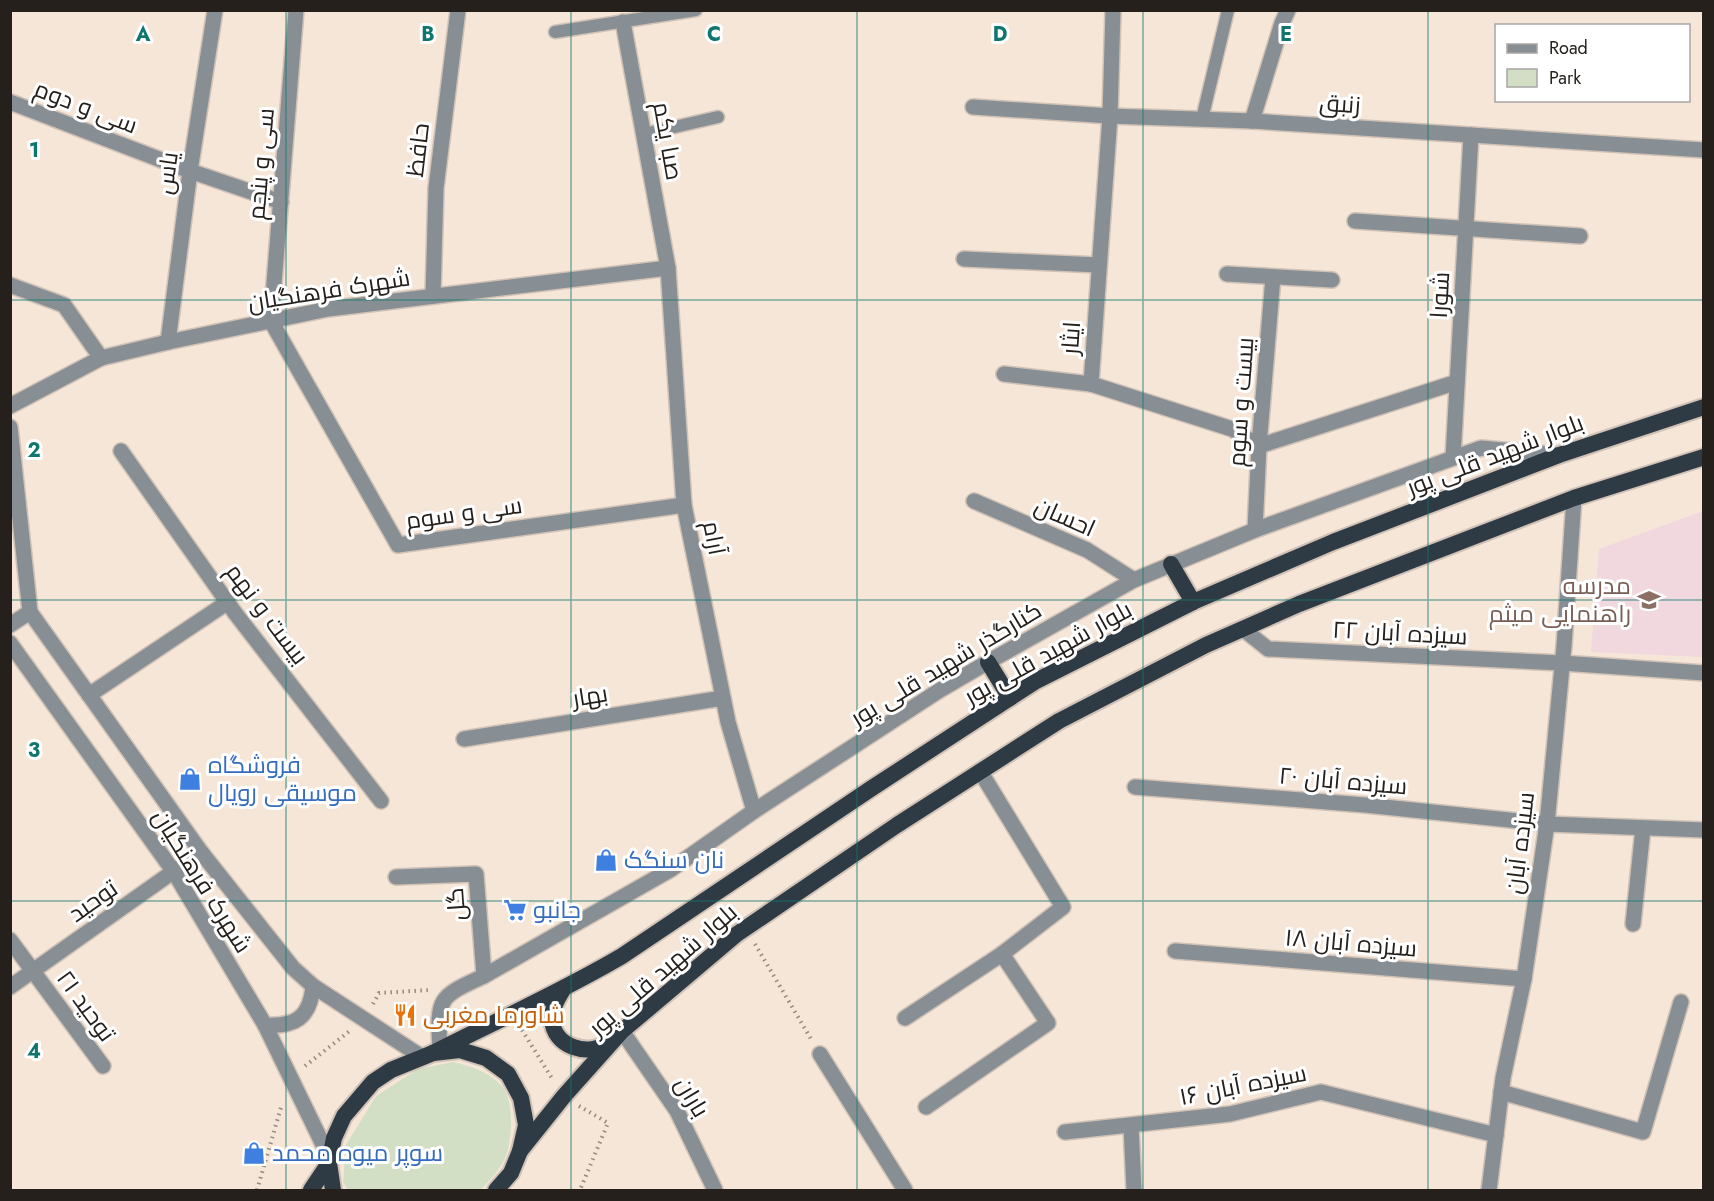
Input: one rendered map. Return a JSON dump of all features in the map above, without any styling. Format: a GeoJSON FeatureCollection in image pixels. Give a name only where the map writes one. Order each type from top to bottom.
{"type":"FeatureCollection","features":[{"type":"Feature","properties":{"kind":"highway","name":"بلوار شهید قلی پور"},"geometry":{"type":"LineString","coordinates":[[329,1161],[334,1138],[344,1116],[373,1082],[391,1070],[432,1053],[564,988],[622,956],[1036,681],[1193,602],[1333,542],[1559,455],[1704,407]]}},
{"type":"Feature","properties":{"kind":"highway","name":"بلوار شهید قلی پور"},"geometry":{"type":"LineString","coordinates":[[520,1151],[564,1096],[620,1033],[746,928],[897,825],[1059,721],[1206,645],[1299,604],[1574,498],[1704,457]]}},
{"type":"Feature","properties":{"kind":"highway"},"geometry":{"type":"LineString","coordinates":[[1171,564],[1193,602]]}},
{"type":"Feature","properties":{"kind":"highway"},"geometry":{"type":"LineString","coordinates":[[988,662],[1010,698]]}},
{"type":"Feature","properties":{"kind":"highway"},"geometry":{"type":"LineString","coordinates":[[564,988],[554,1006],[552,1021],[557,1036],[570,1046],[586,1050],[603,1047],[620,1033]]}},
{"type":"Feature","properties":{"kind":"highway"},"geometry":{"type":"LineString","coordinates":[[432,1053],[460,1050],[486,1058],[508,1074],[522,1098],[526,1125],[520,1151],[511,1173],[496,1191]]}},
{"type":"Feature","properties":{"kind":"highway"},"geometry":{"type":"LineString","coordinates":[[311,1191],[329,1161]]}},
{"type":"Feature","properties":{"kind":"highway"},"geometry":{"type":"LineString","coordinates":[[329,1161],[333,1191]]}},
{"type":"Feature","properties":{"kind":"street","name":"یاس"},"geometry":{"type":"LineString","coordinates":[[168,342],[190,171],[215,10]]}},
{"type":"Feature","properties":{"kind":"street","name":"سی و پنجم"},"geometry":{"type":"LineString","coordinates":[[271,321],[296,10]]}},
{"type":"Feature","properties":{"kind":"street","name":"حافظ"},"geometry":{"type":"LineString","coordinates":[[433,296],[436,188],[458,10]]}},
{"type":"Feature","properties":{"kind":"street","name":"ایثار"},"geometry":{"type":"LineString","coordinates":[[1113,10],[1110,116],[1090,384],[1232,429],[1259,446]]}},
{"type":"Feature","properties":{"kind":"street"},"geometry":{"type":"LineString","coordinates":[[1252,121],[1288,10]]}},
{"type":"Feature","properties":{"kind":"street","name":"صبا یکم"},"geometry":{"type":"LineString","coordinates":[[623,22],[668,268]]}},
{"type":"Feature","properties":{"kind":"street","name":"سی و دوم"},"geometry":{"type":"LineString","coordinates":[[10,102],[190,171],[281,202]]}},
{"type":"Feature","properties":{"kind":"street","name":"زنبق"},"geometry":{"type":"LineString","coordinates":[[973,107],[1110,116],[1252,121],[1704,150]]}},
{"type":"Feature","properties":{"kind":"street","name":"شورا"},"geometry":{"type":"LineString","coordinates":[[1453,458],[1471,135]]}},
{"type":"Feature","properties":{"kind":"street"},"geometry":{"type":"LineString","coordinates":[[1355,221],[1580,236]]}},
{"type":"Feature","properties":{"kind":"street"},"geometry":{"type":"LineString","coordinates":[[964,259],[1099,265]]}},
{"type":"Feature","properties":{"kind":"street","name":"شهرک فرهنگیان"},"geometry":{"type":"LineString","coordinates":[[10,406],[101,358],[168,342],[328,309],[668,268]]}},
{"type":"Feature","properties":{"kind":"street","name":"آرام"},"geometry":{"type":"LineString","coordinates":[[668,268],[684,505],[728,722],[754,811]]}},
{"type":"Feature","properties":{"kind":"street"},"geometry":{"type":"LineString","coordinates":[[1227,274],[1332,280]]}},
{"type":"Feature","properties":{"kind":"street","name":"بیست و سوم"},"geometry":{"type":"LineString","coordinates":[[1255,530],[1259,446],[1273,277]]}},
{"type":"Feature","properties":{"kind":"street"},"geometry":{"type":"LineString","coordinates":[[10,285],[64,305],[101,358]]}},
{"type":"Feature","properties":{"kind":"street","name":"سی و سوم"},"geometry":{"type":"LineString","coordinates":[[271,321],[398,545],[684,505]]}},
{"type":"Feature","properties":{"kind":"street"},"geometry":{"type":"LineString","coordinates":[[1004,374],[1090,384]]}},
{"type":"Feature","properties":{"kind":"street"},"geometry":{"type":"LineString","coordinates":[[1259,446],[1457,382]]}},
{"type":"Feature","properties":{"kind":"street"},"geometry":{"type":"LineString","coordinates":[[10,427],[30,612],[10,625]]}},
{"type":"Feature","properties":{"kind":"street","name":"کنارگذر شهید قلی پور"},"geometry":{"type":"LineString","coordinates":[[432,1053],[440,1009],[445,999],[455,989],[484,976],[670,870],[754,811],[940,690],[1134,580],[1255,530],[1481,448],[1559,455]]}},
{"type":"Feature","properties":{"kind":"street","name":"بیست و نهم"},"geometry":{"type":"LineString","coordinates":[[121,451],[228,602],[381,801]]}},
{"type":"Feature","properties":{"kind":"street","name":"سیزده آبان"},"geometry":{"type":"LineString","coordinates":[[1489,1191],[1501,1092],[1524,979],[1547,824],[1574,498]]}},
{"type":"Feature","properties":{"kind":"street","name":"احسان"},"geometry":{"type":"LineString","coordinates":[[974,501],[1087,550],[1134,580]]}},
{"type":"Feature","properties":{"kind":"street"},"geometry":{"type":"LineString","coordinates":[[89,695],[228,602]]}},
{"type":"Feature","properties":{"kind":"street","name":"شهرک فرهنگیان"},"geometry":{"type":"LineString","coordinates":[[30,612],[201,852],[293,968],[313,986],[432,1053]]}},
{"type":"Feature","properties":{"kind":"street","name":"سیزده آبان ۲۲"},"geometry":{"type":"LineString","coordinates":[[1243,629],[1268,649],[1562,663],[1704,673]]}},
{"type":"Feature","properties":{"kind":"street","name":"شهرک فرهنگیان"},"geometry":{"type":"LineString","coordinates":[[10,643],[174,872],[265,1025],[329,1161]]}},
{"type":"Feature","properties":{"kind":"street","name":"بهار"},"geometry":{"type":"LineString","coordinates":[[464,739],[723,698]]}},
{"type":"Feature","properties":{"kind":"street"},"geometry":{"type":"LineString","coordinates":[[904,1018],[1002,954],[1063,907],[980,771]]}},
{"type":"Feature","properties":{"kind":"street","name":"سیزده آبان ۲۰"},"geometry":{"type":"LineString","coordinates":[[1135,787],[1365,805],[1547,824],[1704,830]]}},
{"type":"Feature","properties":{"kind":"street"},"geometry":{"type":"LineString","coordinates":[[1632,924],[1642,828]]}},
{"type":"Feature","properties":{"kind":"street","name":"توحید"},"geometry":{"type":"LineString","coordinates":[[10,987],[201,852]]}},
{"type":"Feature","properties":{"kind":"street","name":"گل"},"geometry":{"type":"LineString","coordinates":[[396,877],[476,874],[484,976]]}},
{"type":"Feature","properties":{"kind":"street","name":"توحید ۲۱"},"geometry":{"type":"LineString","coordinates":[[10,940],[102,1066]]}},
{"type":"Feature","properties":{"kind":"street","name":"سیزده آبان ۱۸"},"geometry":{"type":"LineString","coordinates":[[1175,951],[1524,979]]}},
{"type":"Feature","properties":{"kind":"street"},"geometry":{"type":"LineString","coordinates":[[926,1107],[1048,1023],[1002,954]]}},
{"type":"Feature","properties":{"kind":"street"},"geometry":{"type":"LineString","coordinates":[[265,1025],[279,1026],[295,1022],[308,1011],[313,986]]}},
{"type":"Feature","properties":{"kind":"street"},"geometry":{"type":"LineString","coordinates":[[1501,1092],[1642,1132],[1681,1002]]}},
{"type":"Feature","properties":{"kind":"street","name":"باران"},"geometry":{"type":"LineString","coordinates":[[620,1033],[677,1111],[715,1191]]}},
{"type":"Feature","properties":{"kind":"street"},"geometry":{"type":"LineString","coordinates":[[820,1054],[904,1191]]}},
{"type":"Feature","properties":{"kind":"street","name":"سیزده آبان ۱۶"},"geometry":{"type":"LineString","coordinates":[[1065,1132],[1230,1114],[1322,1092],[1496,1135]]}},
{"type":"Feature","properties":{"kind":"street"},"geometry":{"type":"LineString","coordinates":[[1131,1126],[1134,1191]]}},
{"type":"Feature","properties":{"kind":"lane"},"geometry":{"type":"LineString","coordinates":[[555,32],[696,10]]}},
{"type":"Feature","properties":{"kind":"lane"},"geometry":{"type":"LineString","coordinates":[[1202,119],[1228,10]]}},
{"type":"Feature","properties":{"kind":"lane"},"geometry":{"type":"LineString","coordinates":[[644,134],[718,117]]}},
{"type":"Feature","properties":{"kind":"path"},"geometry":{"type":"LineString","coordinates":[[746,928],[820,1054]]}},
{"type":"Feature","properties":{"kind":"path"},"geometry":{"type":"LineString","coordinates":[[258,1191],[290,1077]]}},
{"type":"Feature","properties":{"kind":"shaded area","name":"مدرسه راهنمایی میثم"},"geometry":{"type":"Polygon","coordinates":[[[1703,511],[1703,657],[1591,652],[1599,549],[1703,511]]]}},
{"type":"Feature","properties":{"kind":"green space"},"geometry":{"type":"Polygon","coordinates":[[[453,1062],[491,1077],[502,1086],[509,1100],[511,1128],[509,1146],[502,1163],[491,1178],[480,1190],[348,1190],[343,1182],[346,1145],[376,1096],[418,1069],[453,1062]]]}},
{"type":"Feature","properties":{"kind":"place","name":"مدرسه راهنمایی میثم"},"geometry":{"type":"Point","coordinates":[1649,600]}},
{"type":"Feature","properties":{"kind":"place","name":"فروشگاه موسیقی رویال"},"geometry":{"type":"Point","coordinates":[190,779]}},
{"type":"Feature","properties":{"kind":"place","name":"نان سنگک"},"geometry":{"type":"Point","coordinates":[606,860]}},
{"type":"Feature","properties":{"kind":"place","name":"جانبو"},"geometry":{"type":"Point","coordinates":[515,910]}},
{"type":"Feature","properties":{"kind":"place","name":"شاورما مغربی"},"geometry":{"type":"Point","coordinates":[405,1015]}},
{"type":"Feature","properties":{"kind":"place","name":"سوپر میوه محمد"},"geometry":{"type":"Point","coordinates":[254,1153]}}]}
